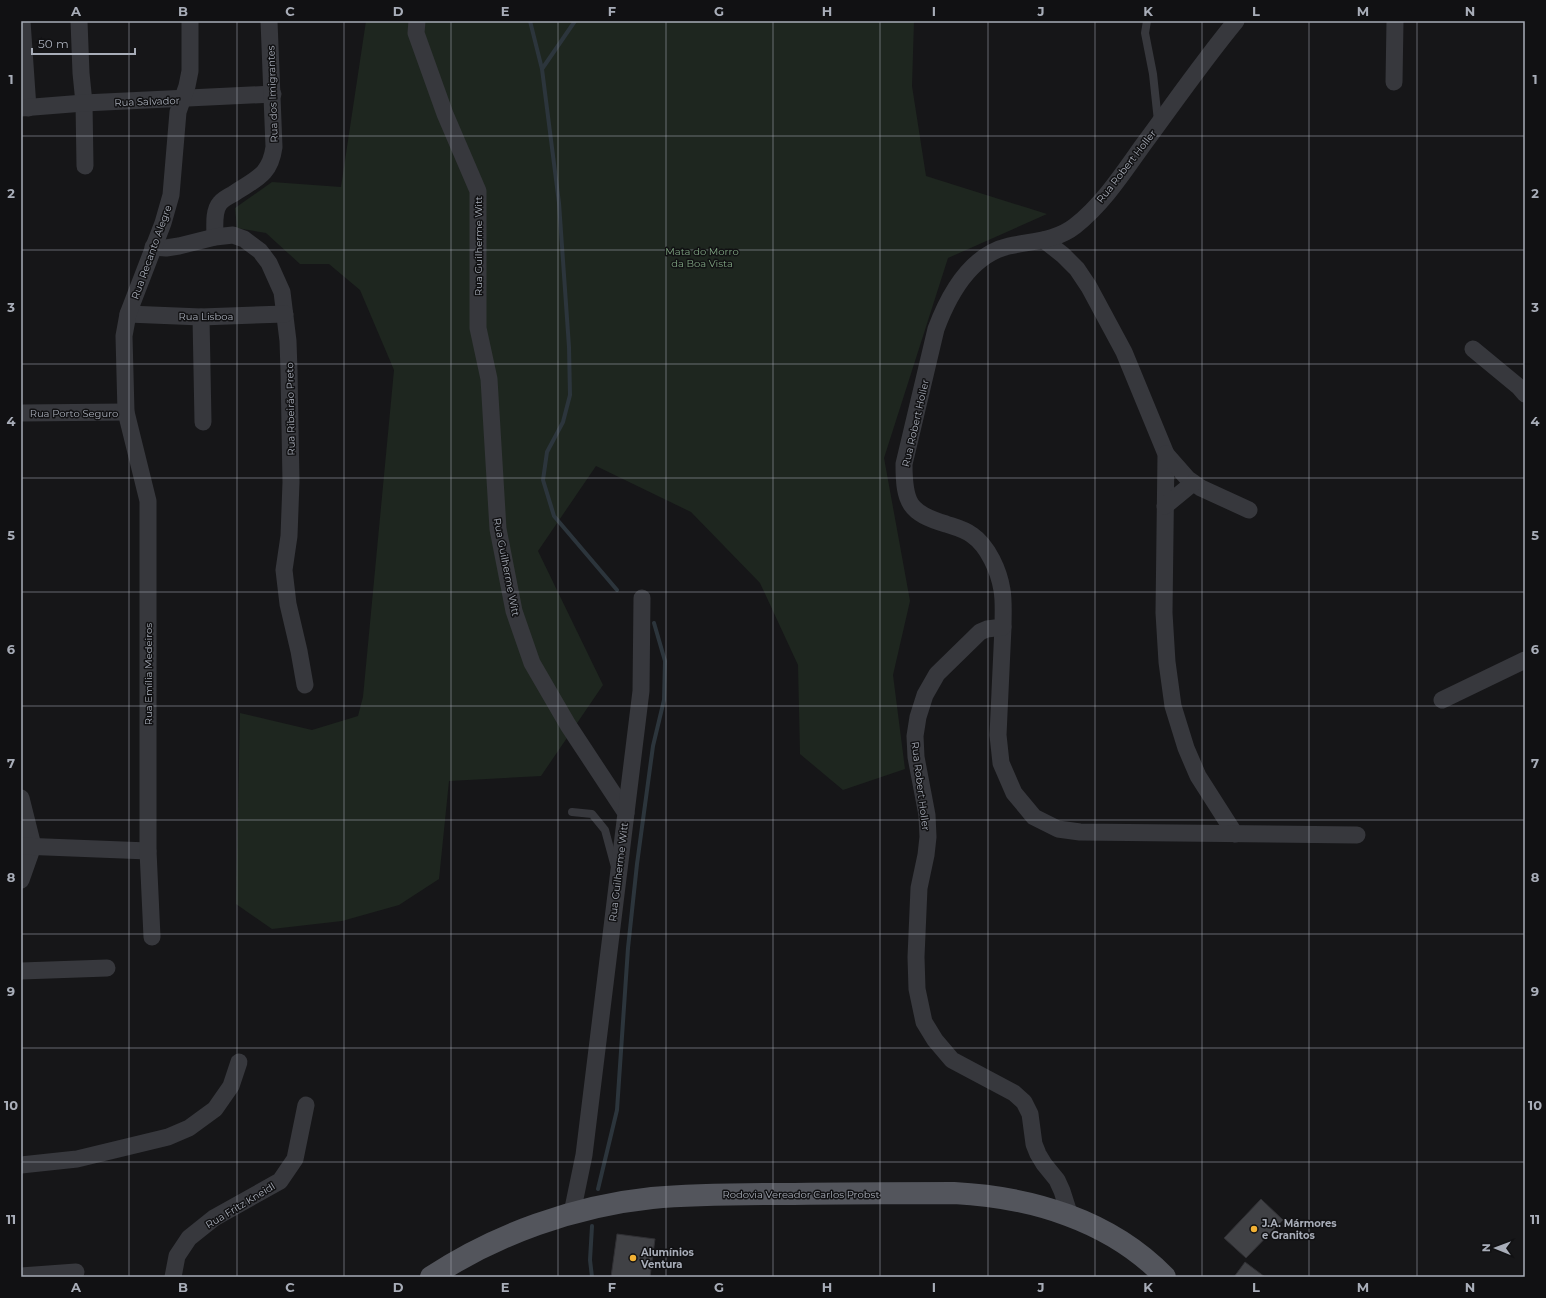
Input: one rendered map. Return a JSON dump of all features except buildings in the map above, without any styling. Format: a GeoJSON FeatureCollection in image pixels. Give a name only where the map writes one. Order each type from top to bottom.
{"type":"FeatureCollection","features":[{"type":"Feature","properties":{"kind":"main road","name":"Rodovia Vereador Carlos Probst"},"geometry":{"type":"LineString","coordinates":[[431,1277],[478,1250],[508,1236],[572,1213],[607,1205],[650,1198],[687,1195],[736,1194],[954,1193],[982,1194],[1013,1199],[1043,1206],[1070,1216],[1110,1234],[1133,1249],[1165,1277]]}},
{"type":"Feature","properties":{"kind":"street"},"geometry":{"type":"LineString","coordinates":[[22,21],[24,108]]}},
{"type":"Feature","properties":{"kind":"street"},"geometry":{"type":"LineString","coordinates":[[79,21],[80,73],[84,103],[85,166]]}},
{"type":"Feature","properties":{"kind":"street","name":"Rua Recanto Alegre"},"geometry":{"type":"LineString","coordinates":[[126,412],[124,336],[128,314],[163,223],[171,195],[178,112],[187,86],[190,71],[190,21]]}},
{"type":"Feature","properties":{"kind":"street","name":"Rua dos Imigrantes"},"geometry":{"type":"LineString","coordinates":[[215,237],[216,215],[220,204],[262,174],[269,167],[272,160],[274,147],[273,94],[269,21]]}},
{"type":"Feature","properties":{"kind":"street","name":"Rua Guilherme Witt"},"geometry":{"type":"LineString","coordinates":[[417,21],[416,32],[442,107],[478,191],[478,328],[489,379],[498,529],[514,611],[532,663],[568,725],[626,813],[585,1147],[572,1213]]}},
{"type":"Feature","properties":{"kind":"street","name":"Rua Robert Holler"},"geometry":{"type":"LineString","coordinates":[[1070,1216],[1057,1180],[1038,1154],[1034,1144],[1030,1114],[1024,1102],[1014,1093],[952,1060],[935,1040],[924,1022],[917,989],[916,957],[919,888],[928,837],[927,815],[916,757],[915,736],[918,717],[925,695],[937,674],[980,632],[987,629],[1003,627],[1002,591],[996,568],[982,545],[972,535],[961,528],[929,519],[918,513],[908,502],[904,485],[904,464],[936,329],[954,291],[963,277],[973,266],[989,254],[1008,246],[1044,240],[1063,234],[1076,226],[1102,199],[1216,45],[1236,21]]}},
{"type":"Feature","properties":{"kind":"street"},"geometry":{"type":"LineString","coordinates":[[1394,82],[1396,21]]}},
{"type":"Feature","properties":{"kind":"street","name":"Rua Salvador"},"geometry":{"type":"LineString","coordinates":[[24,108],[84,103],[181,100],[273,94]]}},
{"type":"Feature","properties":{"kind":"street","name":"Rua Ribeirão Preto"},"geometry":{"type":"LineString","coordinates":[[153,248],[179,246],[215,237],[233,235],[244,239],[260,251],[269,263],[280,287],[285,314],[289,371],[291,482],[289,536],[284,570],[288,604],[306,685]]}},
{"type":"Feature","properties":{"kind":"street"},"geometry":{"type":"LineString","coordinates":[[1044,240],[1063,255],[1077,269],[1089,287],[1124,352],[1166,454],[1193,483],[1249,510]]}},
{"type":"Feature","properties":{"kind":"street","name":"Rua Lisboa"},"geometry":{"type":"LineString","coordinates":[[128,314],[201,317],[285,314]]}},
{"type":"Feature","properties":{"kind":"street"},"geometry":{"type":"LineString","coordinates":[[201,317],[203,422]]}},
{"type":"Feature","properties":{"kind":"street"},"geometry":{"type":"LineString","coordinates":[[1474,350],[1519,387],[1525,394]]}},
{"type":"Feature","properties":{"kind":"street","name":"Rua Porto Seguro"},"geometry":{"type":"LineString","coordinates":[[21,413],[126,412]]}},
{"type":"Feature","properties":{"kind":"street","name":"Rua Emília Medeiros"},"geometry":{"type":"LineString","coordinates":[[126,412],[148,501],[148,850],[152,937]]}},
{"type":"Feature","properties":{"kind":"street"},"geometry":{"type":"LineString","coordinates":[[1166,454],[1164,613],[1167,662],[1173,706],[1186,748],[1198,776],[1235,834]]}},
{"type":"Feature","properties":{"kind":"street"},"geometry":{"type":"LineString","coordinates":[[1165,506],[1193,483]]}},
{"type":"Feature","properties":{"kind":"street"},"geometry":{"type":"LineString","coordinates":[[626,813],[641,691],[642,598]]}},
{"type":"Feature","properties":{"kind":"street"},"geometry":{"type":"LineString","coordinates":[[1003,627],[998,735],[1001,763],[1014,793],[1034,817],[1058,829],[1080,832],[1357,835]]}},
{"type":"Feature","properties":{"kind":"street"},"geometry":{"type":"LineString","coordinates":[[1442,700],[1525,660]]}},
{"type":"Feature","properties":{"kind":"street"},"geometry":{"type":"LineString","coordinates":[[21,798],[27,846],[21,880]]}},
{"type":"Feature","properties":{"kind":"street"},"geometry":{"type":"LineString","coordinates":[[27,846],[148,850]]}},
{"type":"Feature","properties":{"kind":"street"},"geometry":{"type":"LineString","coordinates":[[21,971],[107,968]]}},
{"type":"Feature","properties":{"kind":"street"},"geometry":{"type":"LineString","coordinates":[[21,1165],[77,1159],[168,1137],[189,1128],[215,1109],[231,1086],[239,1062]]}},
{"type":"Feature","properties":{"kind":"street","name":"Rua Fritz Kneidl"},"geometry":{"type":"LineString","coordinates":[[173,1277],[178,1256],[189,1238],[214,1218],[280,1181],[295,1159],[306,1105]]}},
{"type":"Feature","properties":{"kind":"street"},"geometry":{"type":"LineString","coordinates":[[21,1276],[76,1272]]}},
{"type":"Feature","properties":{"kind":"lane"},"geometry":{"type":"LineString","coordinates":[[1147,21],[1145,33],[1158,124]]}},
{"type":"Feature","properties":{"kind":"lane"},"geometry":{"type":"LineString","coordinates":[[572,812],[592,814],[605,830],[618,878]]}},
{"type":"Feature","properties":{"kind":"green space","name":"Mata do Morro da Boa Vista"},"geometry":{"type":"Polygon","coordinates":[[[366,21],[914,21],[912,86],[926,176],[1047,214],[948,258],[884,458],[910,601],[893,675],[905,769],[843,790],[800,754],[798,665],[760,583],[691,512],[596,466],[538,551],[603,685],[541,776],[449,781],[439,879],[399,905],[342,921],[272,929],[236,904],[240,713],[312,730],[358,716],[363,697],[394,370],[360,290],[329,264],[300,264],[266,233],[237,228],[235,208],[272,182],[341,187],[366,21]]]}},
{"type":"Feature","properties":{"kind":"waterway"},"geometry":{"type":"LineString","coordinates":[[530,21],[542,69],[559,203],[569,347],[570,395],[563,422],[547,452],[543,480],[554,516],[617,590]]}},
{"type":"Feature","properties":{"kind":"waterway"},"geometry":{"type":"LineString","coordinates":[[542,69],[575,21]]}},
{"type":"Feature","properties":{"kind":"waterway"},"geometry":{"type":"LineString","coordinates":[[598,1189],[617,1110],[628,948],[637,864],[653,746],[664,700],[665,661],[654,623]]}},
{"type":"Feature","properties":{"kind":"waterway"},"geometry":{"type":"LineString","coordinates":[[592,1226],[590,1260],[592,1277]]}},
{"type":"Feature","properties":{"kind":"place","name":"J.A. Mármores e Granitos"},"geometry":{"type":"Point","coordinates":[1254,1229]}},
{"type":"Feature","properties":{"kind":"place","name":"Alumínios Ventura"},"geometry":{"type":"Point","coordinates":[633,1258]}}]}
